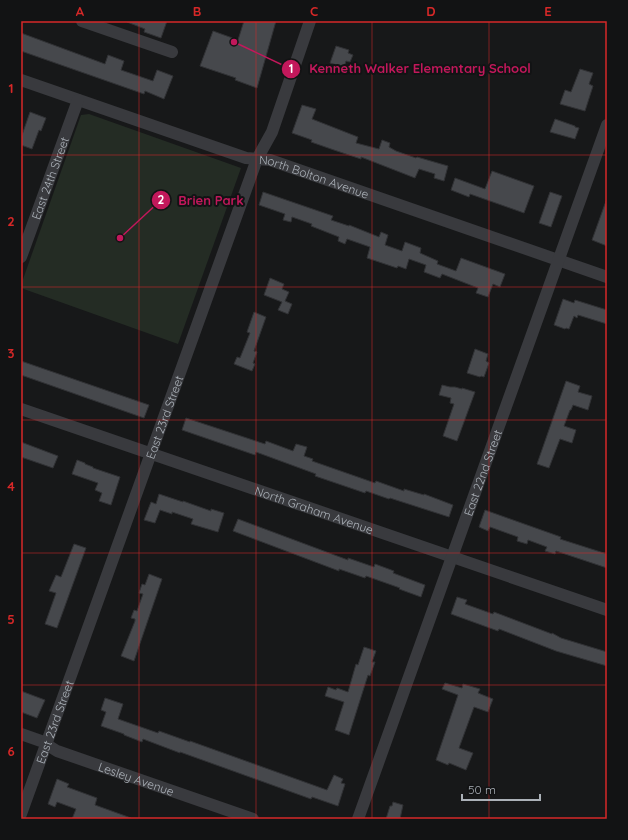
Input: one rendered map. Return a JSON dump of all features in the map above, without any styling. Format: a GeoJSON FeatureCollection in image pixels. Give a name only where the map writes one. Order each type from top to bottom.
{"type":"FeatureCollection","features":[{"type":"Feature","properties":{"kind":"street"},"geometry":{"type":"LineString","coordinates":[[82,21],[104,24],[172,52]]}},
{"type":"Feature","properties":{"kind":"street","name":"East 23rd Street"},"geometry":{"type":"LineString","coordinates":[[21,814],[257,159],[272,132],[310,21]]}},
{"type":"Feature","properties":{"kind":"street","name":"North Bolton Avenue"},"geometry":{"type":"LineString","coordinates":[[21,80],[246,158],[270,160],[607,277]]}},
{"type":"Feature","properties":{"kind":"street","name":"East 24th Street"},"geometry":{"type":"LineString","coordinates":[[21,257],[78,100]]}},
{"type":"Feature","properties":{"kind":"street","name":"East 22nd Street"},"geometry":{"type":"LineString","coordinates":[[358,819],[607,125]]}},
{"type":"Feature","properties":{"kind":"street","name":"North Graham Avenue"},"geometry":{"type":"LineString","coordinates":[[21,409],[607,610]]}},
{"type":"Feature","properties":{"kind":"street","name":"Lesley Avenue"},"geometry":{"type":"LineString","coordinates":[[21,734],[38,740],[57,751],[253,819]]}},
{"type":"Feature","properties":{"kind":"shaded area"},"geometry":{"type":"Polygon","coordinates":[[[89,114],[241,168],[178,344],[21,288],[81,115],[89,114]]]}},
{"type":"Feature","properties":{"kind":"building"},"geometry":{"type":"Polygon","coordinates":[[[127,21],[167,21],[161,38],[144,32],[145,29],[127,21]]]}},
{"type":"Feature","properties":{"kind":"building"},"geometry":{"type":"Polygon","coordinates":[[[244,21],[276,21],[257,88],[235,80],[236,78],[200,66],[213,31],[238,40],[244,21]]]}},
{"type":"Feature","properties":{"kind":"building"},"geometry":{"type":"Polygon","coordinates":[[[21,33],[105,64],[108,55],[124,61],[121,70],[153,81],[157,70],[173,76],[164,99],[145,91],[144,94],[21,51],[21,33]]]}},
{"type":"Feature","properties":{"kind":"building"},"geometry":{"type":"Polygon","coordinates":[[[336,46],[349,50],[348,53],[353,55],[350,62],[346,61],[344,67],[330,63],[336,46]]]}},
{"type":"Feature","properties":{"kind":"building"},"geometry":{"type":"Polygon","coordinates":[[[580,69],[593,73],[589,84],[593,86],[585,111],[560,104],[565,90],[571,92],[580,69]]]}},
{"type":"Feature","properties":{"kind":"building"},"geometry":{"type":"Polygon","coordinates":[[[302,105],[316,109],[312,119],[358,137],[356,143],[379,149],[382,140],[390,143],[389,147],[396,151],[448,166],[444,181],[434,178],[435,174],[419,169],[415,178],[361,157],[361,159],[311,142],[312,140],[292,133],[302,105]]]}},
{"type":"Feature","properties":{"kind":"building"},"geometry":{"type":"Polygon","coordinates":[[[30,112],[46,118],[41,131],[39,130],[32,149],[21,145],[21,138],[30,112]]]}},
{"type":"Feature","properties":{"kind":"building"},"geometry":{"type":"Polygon","coordinates":[[[555,119],[579,128],[575,139],[550,132],[555,119]]]}},
{"type":"Feature","properties":{"kind":"building"},"geometry":{"type":"Polygon","coordinates":[[[492,171],[534,186],[524,213],[470,194],[469,197],[451,190],[455,178],[485,189],[492,171]]]}},
{"type":"Feature","properties":{"kind":"building"},"geometry":{"type":"Polygon","coordinates":[[[263,192],[333,216],[331,220],[349,225],[379,237],[381,232],[388,235],[385,245],[402,251],[405,242],[421,248],[420,253],[438,261],[437,264],[456,271],[461,258],[505,274],[500,287],[493,284],[488,297],[476,293],[478,288],[442,274],[440,278],[424,272],[426,265],[409,259],[406,269],[398,266],[397,268],[367,258],[370,247],[347,239],[345,244],[338,241],[339,237],[311,226],[312,224],[292,217],[291,222],[283,220],[285,214],[259,205],[263,192]]]}},
{"type":"Feature","properties":{"kind":"building"},"geometry":{"type":"Polygon","coordinates":[[[550,192],[562,196],[551,227],[539,223],[550,192]]]}},
{"type":"Feature","properties":{"kind":"building"},"geometry":{"type":"Polygon","coordinates":[[[607,201],[607,246],[592,240],[607,201]]]}},
{"type":"Feature","properties":{"kind":"building"},"geometry":{"type":"Polygon","coordinates":[[[270,278],[284,284],[282,289],[289,292],[285,301],[292,304],[288,314],[278,310],[282,302],[264,295],[270,278]]]}},
{"type":"Feature","properties":{"kind":"building"},"geometry":{"type":"Polygon","coordinates":[[[563,299],[574,303],[575,300],[607,310],[607,324],[578,315],[577,318],[574,316],[569,329],[554,325],[563,299]]]}},
{"type":"Feature","properties":{"kind":"building"},"geometry":{"type":"Polygon","coordinates":[[[254,312],[266,317],[254,351],[257,352],[252,371],[234,364],[237,357],[240,358],[250,333],[247,332],[254,312]]]}},
{"type":"Feature","properties":{"kind":"building"},"geometry":{"type":"Polygon","coordinates":[[[475,349],[488,354],[486,361],[489,363],[484,377],[467,373],[475,349]]]}},
{"type":"Feature","properties":{"kind":"building"},"geometry":{"type":"Polygon","coordinates":[[[21,361],[149,405],[144,418],[21,375],[21,361]]]}},
{"type":"Feature","properties":{"kind":"building"},"geometry":{"type":"Polygon","coordinates":[[[566,381],[580,386],[578,392],[592,396],[588,410],[573,405],[570,410],[564,426],[576,430],[572,443],[560,439],[549,468],[537,464],[566,381]]]}},
{"type":"Feature","properties":{"kind":"building"},"geometry":{"type":"Polygon","coordinates":[[[442,385],[462,388],[475,392],[457,441],[443,436],[454,404],[450,403],[451,398],[439,395],[442,385]]]}},
{"type":"Feature","properties":{"kind":"building"},"geometry":{"type":"Polygon","coordinates":[[[186,418],[265,444],[266,441],[293,451],[296,444],[307,447],[304,456],[313,459],[312,461],[375,483],[376,481],[404,491],[404,489],[424,494],[453,505],[449,517],[366,491],[365,493],[315,476],[316,474],[256,452],[255,455],[182,430],[186,418]]]}},
{"type":"Feature","properties":{"kind":"building"},"geometry":{"type":"Polygon","coordinates":[[[21,442],[58,456],[53,468],[21,457],[21,442]]]}},
{"type":"Feature","properties":{"kind":"building"},"geometry":{"type":"Polygon","coordinates":[[[77,460],[93,468],[120,477],[111,505],[99,501],[102,493],[95,490],[98,483],[72,474],[77,460]]]}},
{"type":"Feature","properties":{"kind":"building"},"geometry":{"type":"Polygon","coordinates":[[[159,494],[211,511],[211,509],[224,513],[218,532],[191,524],[193,519],[172,512],[172,514],[160,510],[155,523],[144,520],[151,502],[156,504],[159,494]]]}},
{"type":"Feature","properties":{"kind":"building"},"geometry":{"type":"Polygon","coordinates":[[[485,510],[561,537],[560,539],[607,554],[607,568],[556,551],[555,554],[545,551],[547,547],[528,540],[527,544],[517,541],[518,537],[490,527],[488,531],[479,527],[485,510]]]}},
{"type":"Feature","properties":{"kind":"building"},"geometry":{"type":"Polygon","coordinates":[[[238,519],[348,560],[348,558],[374,567],[375,564],[394,571],[393,573],[425,585],[421,597],[366,576],[365,578],[339,569],[339,571],[233,531],[238,519]]]}},
{"type":"Feature","properties":{"kind":"building"},"geometry":{"type":"Polygon","coordinates":[[[74,544],[86,548],[57,628],[45,624],[56,593],[49,591],[56,575],[61,577],[74,544]]]}},
{"type":"Feature","properties":{"kind":"building"},"geometry":{"type":"Polygon","coordinates":[[[149,574],[162,579],[134,661],[121,656],[135,621],[135,619],[131,618],[134,610],[137,611],[143,594],[139,593],[142,584],[145,585],[149,574]]]}},
{"type":"Feature","properties":{"kind":"building"},"geometry":{"type":"Polygon","coordinates":[[[457,597],[467,600],[465,604],[493,614],[494,612],[552,633],[561,638],[607,652],[607,666],[556,651],[499,629],[498,631],[451,614],[457,597]]]}},
{"type":"Feature","properties":{"kind":"building"},"geometry":{"type":"Polygon","coordinates":[[[364,647],[376,651],[372,662],[375,662],[370,676],[368,675],[349,735],[335,730],[344,702],[325,696],[328,687],[336,690],[337,688],[348,692],[356,664],[358,665],[364,647]]]}},
{"type":"Feature","properties":{"kind":"building"},"geometry":{"type":"Polygon","coordinates":[[[445,683],[462,688],[463,684],[480,689],[478,693],[493,699],[488,712],[474,707],[459,748],[473,753],[466,770],[449,763],[448,765],[436,760],[458,695],[442,689],[445,683]]]}},
{"type":"Feature","properties":{"kind":"building"},"geometry":{"type":"Polygon","coordinates":[[[21,691],[45,700],[37,718],[21,712],[21,691]]]}},
{"type":"Feature","properties":{"kind":"building"},"geometry":{"type":"Polygon","coordinates":[[[105,698],[123,704],[118,719],[158,733],[159,731],[190,741],[327,790],[334,775],[343,779],[341,783],[345,784],[338,806],[312,797],[311,799],[143,739],[142,742],[101,726],[106,712],[101,710],[105,698]]]}},
{"type":"Feature","properties":{"kind":"building"},"geometry":{"type":"Polygon","coordinates":[[[57,779],[69,784],[67,787],[97,798],[95,805],[131,818],[72,819],[76,809],[57,802],[55,807],[48,804],[57,779]]]}},
{"type":"Feature","properties":{"kind":"building"},"geometry":{"type":"Polygon","coordinates":[[[393,802],[403,805],[400,819],[386,819],[390,806],[392,806],[393,802]]]}},
{"type":"Feature","properties":{"kind":"place","name":"Kenneth Walker Elementary School"},"geometry":{"type":"Point","coordinates":[234,42]}},
{"type":"Feature","properties":{"kind":"place","name":"Brien Park"},"geometry":{"type":"Point","coordinates":[120,238]}}]}
